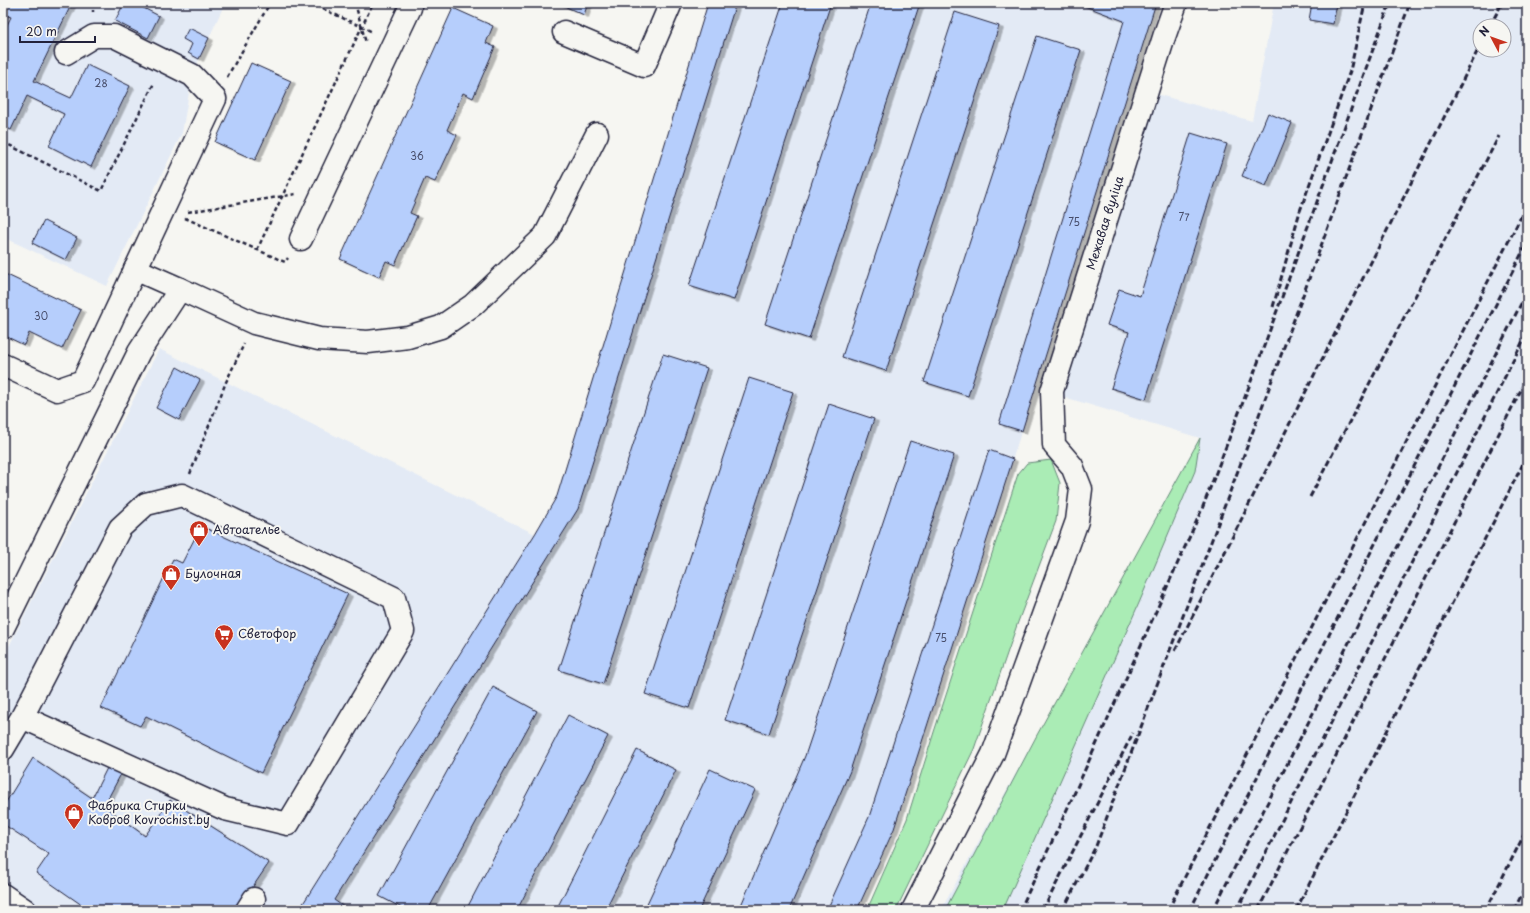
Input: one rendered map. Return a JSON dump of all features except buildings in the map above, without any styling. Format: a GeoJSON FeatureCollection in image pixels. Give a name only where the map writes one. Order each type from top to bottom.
{"type":"FeatureCollection","features":[{"type":"Feature","properties":{"kind":"street"},"geometry":{"type":"LineString","coordinates":[[301,239],[410,8],[410,3]]}},
{"type":"Feature","properties":{"kind":"street"},"geometry":{"type":"LineString","coordinates":[[564,32],[644,66],[671,3]]}},
{"type":"Feature","properties":{"kind":"street","name":"Межавая вуліца"},"geometry":{"type":"LineString","coordinates":[[913,910],[993,754],[1077,521],[1081,489],[1072,466],[1054,445],[1052,391],[1176,3]]}},
{"type":"Feature","properties":{"kind":"street"},"geometry":{"type":"LineString","coordinates":[[3,365],[57,390],[83,381],[135,269],[168,216],[215,99],[192,75],[114,36],[94,36],[66,53]]}},
{"type":"Feature","properties":{"kind":"street"},"geometry":{"type":"LineString","coordinates":[[135,269],[254,323],[319,339],[368,342],[408,338],[441,327],[473,305],[545,236],[597,134]]}},
{"type":"Feature","properties":{"kind":"street"},"geometry":{"type":"LineString","coordinates":[[3,628],[139,352],[180,289]]}},
{"type":"Feature","properties":{"kind":"street"},"geometry":{"type":"LineString","coordinates":[[3,749],[22,717],[120,528],[146,504],[182,495],[394,598],[403,631],[288,824],[225,809],[22,717]]}},
{"type":"Feature","properties":{"kind":"street"},"geometry":{"type":"LineString","coordinates":[[3,896],[24,910]]}},
{"type":"Feature","properties":{"kind":"path"},"geometry":{"type":"LineString","coordinates":[[215,99],[270,3]]}},
{"type":"Feature","properties":{"kind":"path"},"geometry":{"type":"LineString","coordinates":[[310,3],[394,42]]}},
{"type":"Feature","properties":{"kind":"path"},"geometry":{"type":"LineString","coordinates":[[257,250],[373,3]]}},
{"type":"Feature","properties":{"kind":"path"},"geometry":{"type":"LineString","coordinates":[[3,142],[102,191],[165,61]]}},
{"type":"Feature","properties":{"kind":"path"},"geometry":{"type":"LineString","coordinates":[[168,216],[324,188]]}},
{"type":"Feature","properties":{"kind":"path"},"geometry":{"type":"LineString","coordinates":[[168,216],[285,262],[301,239]]}},
{"type":"Feature","properties":{"kind":"path"},"geometry":{"type":"LineString","coordinates":[[182,495],[226,382],[254,323]]}},
{"type":"Feature","properties":{"kind":"shaded area"},"geometry":{"type":"Polygon","coordinates":[[[3,3],[225,3],[192,75],[182,133],[107,286],[3,237],[3,3]]]}},
{"type":"Feature","properties":{"kind":"shaded area"},"geometry":{"type":"Polygon","coordinates":[[[708,3],[1146,3],[1155,6],[894,829],[857,910],[3,910],[3,658],[159,349],[535,534],[557,496],[708,3]]]}},
{"type":"Feature","properties":{"kind":"shaded area"},"geometry":{"type":"Polygon","coordinates":[[[1274,3],[1527,3],[1527,910],[941,910],[1200,438],[1064,397],[1064,385],[1156,94],[1252,121],[1274,3]]]}},
{"type":"Feature","properties":{"kind":"green space"},"geometry":{"type":"Polygon","coordinates":[[[1200,438],[1195,471],[1139,603],[1003,910],[945,910],[1037,735],[1200,438]]]}},
{"type":"Feature","properties":{"kind":"green space"},"geometry":{"type":"Polygon","coordinates":[[[1051,460],[1060,483],[1056,521],[1018,622],[974,749],[896,910],[867,910],[907,819],[1018,474],[1027,463],[1051,460]]]}},
{"type":"Feature","properties":{"kind":"railway"},"geometry":{"type":"LineString","coordinates":[[1273,307],[1300,211],[1350,71],[1365,3]]}},
{"type":"Feature","properties":{"kind":"railway"},"geometry":{"type":"LineString","coordinates":[[1020,910],[1070,803],[1202,509],[1253,376],[1390,3]]}},
{"type":"Feature","properties":{"kind":"railway"},"geometry":{"type":"LineString","coordinates":[[1063,910],[1096,846],[1262,407],[1410,3]]}},
{"type":"Feature","properties":{"kind":"railway"},"geometry":{"type":"LineString","coordinates":[[1494,18],[1502,3]]}},
{"type":"Feature","properties":{"kind":"railway"},"geometry":{"type":"LineString","coordinates":[[1175,651],[1474,58]]}},
{"type":"Feature","properties":{"kind":"railway"},"geometry":{"type":"LineString","coordinates":[[1310,497],[1499,136]]}},
{"type":"Feature","properties":{"kind":"railway"},"geometry":{"type":"LineString","coordinates":[[1168,910],[1527,205]]}},
{"type":"Feature","properties":{"kind":"railway"},"geometry":{"type":"LineString","coordinates":[[1190,910],[1527,243]]}},
{"type":"Feature","properties":{"kind":"railway"},"geometry":{"type":"LineString","coordinates":[[1213,910],[1527,292]]}},
{"type":"Feature","properties":{"kind":"railway"},"geometry":{"type":"LineString","coordinates":[[1237,910],[1527,333]]}},
{"type":"Feature","properties":{"kind":"railway"},"geometry":{"type":"LineString","coordinates":[[1258,910],[1527,378]]}},
{"type":"Feature","properties":{"kind":"railway"},"geometry":{"type":"LineString","coordinates":[[1296,910],[1527,456]]}},
{"type":"Feature","properties":{"kind":"railway"},"geometry":{"type":"LineString","coordinates":[[1043,910],[1133,733]]}},
{"type":"Feature","properties":{"kind":"railway"},"geometry":{"type":"LineString","coordinates":[[1486,910],[1527,829]]}},
{"type":"Feature","properties":{"kind":"railway"},"geometry":{"type":"LineString","coordinates":[[1514,910],[1527,884]]}},
{"type":"Feature","properties":{"kind":"place","name":"Автоателье"},"geometry":{"type":"Point","coordinates":[199,547]}},
{"type":"Feature","properties":{"kind":"place","name":"Булочная"},"geometry":{"type":"Point","coordinates":[171,591]}},
{"type":"Feature","properties":{"kind":"place","name":"Светофор"},"geometry":{"type":"Point","coordinates":[224,651]}},
{"type":"Feature","properties":{"kind":"place","name":"Фабрика Стирки Ковров Kovrochist.by"},"geometry":{"type":"Point","coordinates":[74,830]}}]}
